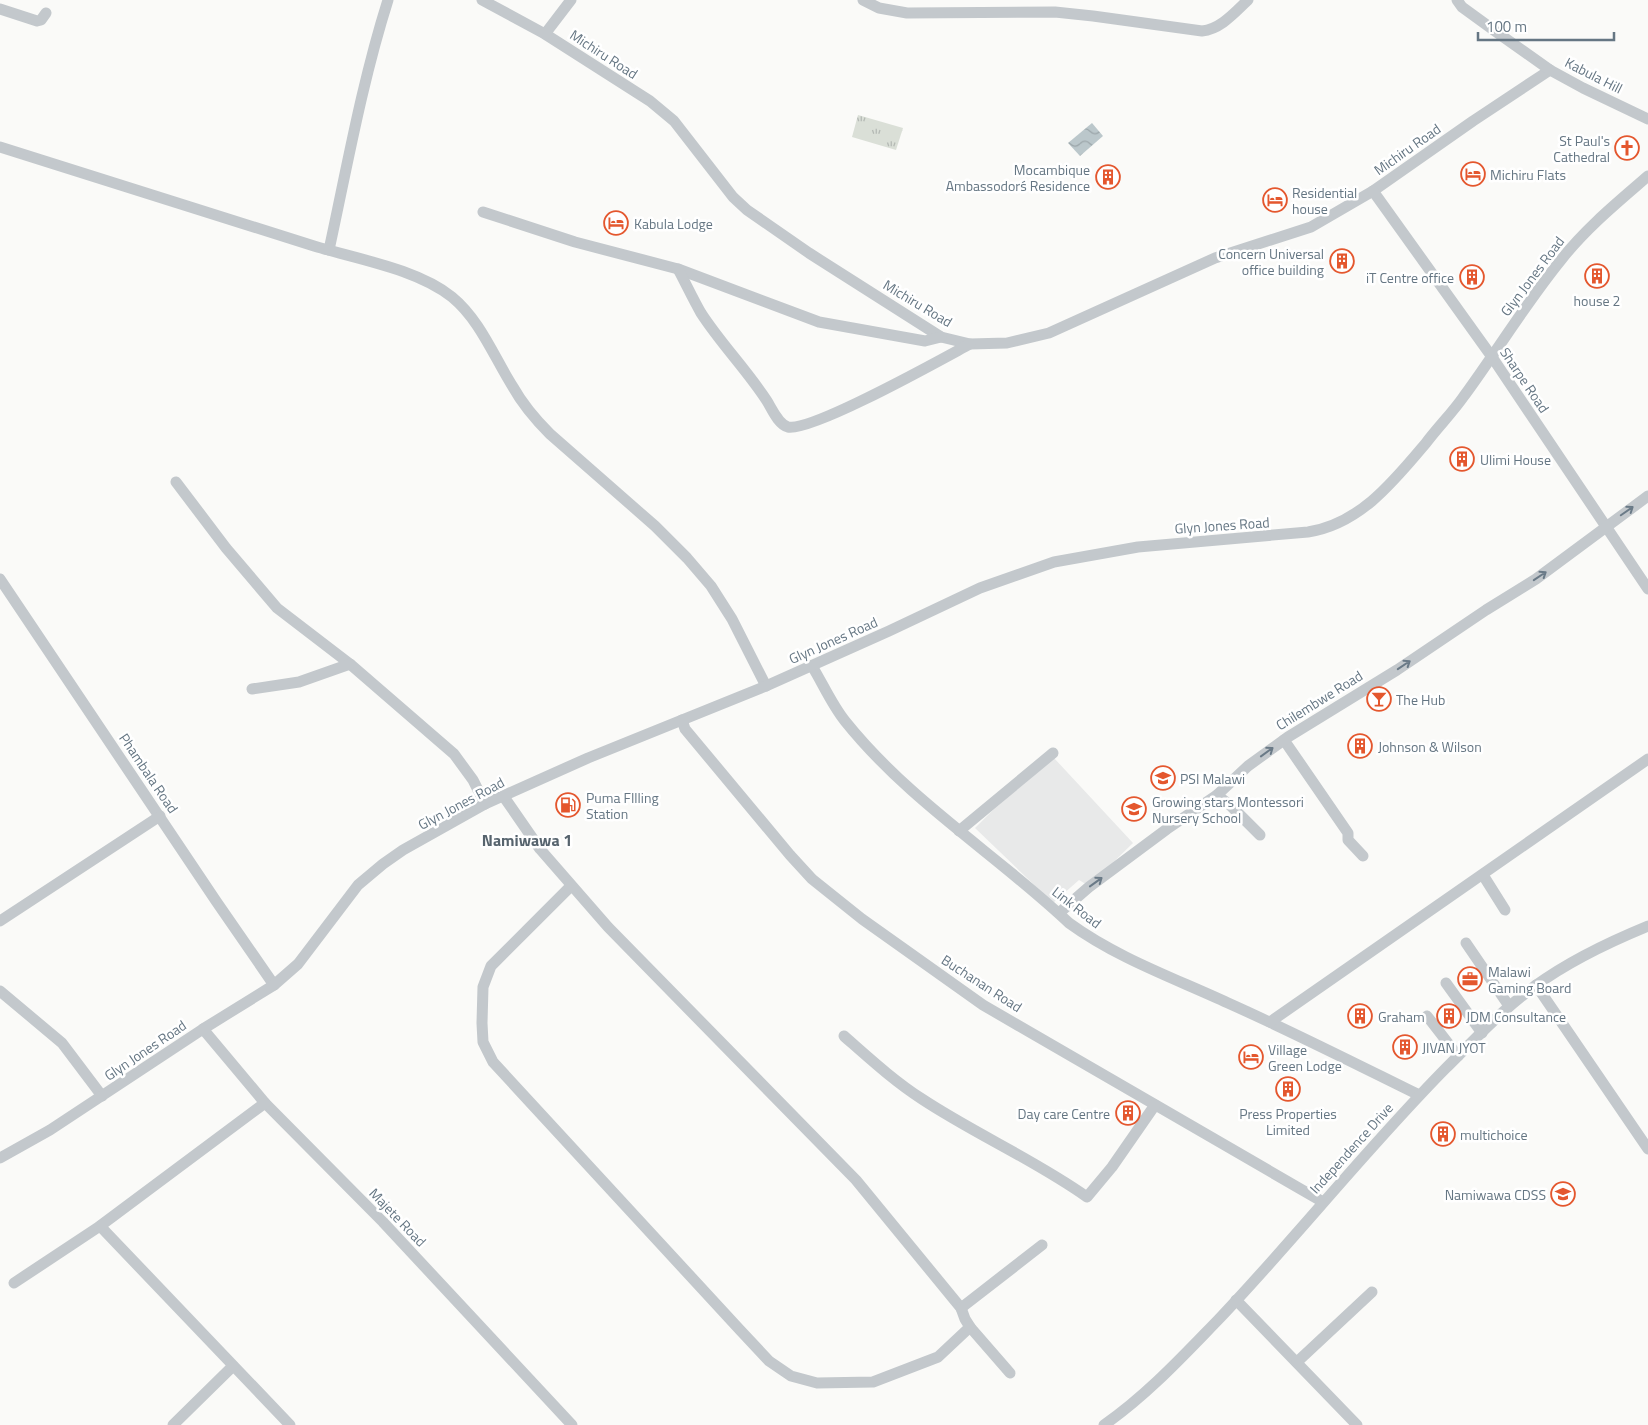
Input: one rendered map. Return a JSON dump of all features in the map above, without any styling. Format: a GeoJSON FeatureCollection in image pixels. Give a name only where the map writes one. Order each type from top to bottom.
{"type":"FeatureCollection","features":[{"type":"Feature","properties":{"kind":"street"},"geometry":{"type":"LineString","coordinates":[[329,250],[363,89],[388,0]]}},
{"type":"Feature","properties":{"kind":"street","name":"Michiru Road"},"geometry":{"type":"LineString","coordinates":[[482,0],[545,34],[650,101],[665,113],[698,150],[733,198],[747,210],[809,253],[941,337],[970,344],[1007,343],[1049,333],[1215,258],[1304,230],[1373,191],[1550,70]]}},
{"type":"Feature","properties":{"kind":"street"},"geometry":{"type":"LineString","coordinates":[[545,34],[571,0]]}},
{"type":"Feature","properties":{"kind":"street"},"geometry":{"type":"LineString","coordinates":[[862,0],[879,8],[907,13],[1055,12],[1202,31],[1216,27],[1248,0]]}},
{"type":"Feature","properties":{"kind":"street","name":"Kabula Hill"},"geometry":{"type":"LineString","coordinates":[[1456,0],[1462,7],[1495,32],[1550,70],[1648,119]]}},
{"type":"Feature","properties":{"kind":"street"},"geometry":{"type":"LineString","coordinates":[[0,9],[37,21],[41,20],[46,13]]}},
{"type":"Feature","properties":{"kind":"street"},"geometry":{"type":"LineString","coordinates":[[0,147],[407,273],[452,297],[480,330],[519,398],[536,420],[655,526],[687,558],[711,586],[732,619],[766,686]]}},
{"type":"Feature","properties":{"kind":"street","name":"Glyn Jones Road"},"geometry":{"type":"LineString","coordinates":[[0,1158],[50,1130],[203,1029],[274,985],[298,964],[358,885],[403,850],[485,804],[588,758],[812,666],[980,588],[1054,562],[1115,550],[1294,534],[1323,530],[1337,525],[1382,493],[1463,398],[1546,278],[1563,257],[1590,229],[1648,176]]}},
{"type":"Feature","properties":{"kind":"street","name":"Sharpe Road"},"geometry":{"type":"LineString","coordinates":[[1373,191],[1492,357],[1648,589]]}},
{"type":"Feature","properties":{"kind":"street"},"geometry":{"type":"LineString","coordinates":[[483,212],[575,242],[678,269],[819,322],[925,340],[941,337]]}},
{"type":"Feature","properties":{"kind":"street"},"geometry":{"type":"LineString","coordinates":[[678,269],[701,312],[712,328],[760,390],[780,421],[787,427],[798,426],[842,411],[970,344]]}},
{"type":"Feature","properties":{"kind":"street"},"geometry":{"type":"LineString","coordinates":[[176,482],[226,548],[277,608],[350,664],[454,754],[473,780],[485,804]]}},
{"type":"Feature","properties":{"kind":"street","name":"Chilembwe Road"},"geometry":{"type":"LineString","coordinates":[[1059,913],[1089,887],[1217,795],[1248,766],[1284,740],[1397,670],[1536,579],[1648,496]]}},
{"type":"Feature","properties":{"kind":"street","name":"Phambala Road"},"geometry":{"type":"LineString","coordinates":[[0,579],[216,902],[274,985]]}},
{"type":"Feature","properties":{"kind":"street"},"geometry":{"type":"LineString","coordinates":[[252,689],[299,682],[350,664]]}},
{"type":"Feature","properties":{"kind":"street","name":"Link Road"},"geometry":{"type":"LineString","coordinates":[[812,666],[844,720],[901,782],[1088,936],[1124,956],[1270,1022],[1419,1095]]}},
{"type":"Feature","properties":{"kind":"street","name":"Buchanan Road"},"geometry":{"type":"LineString","coordinates":[[682,720],[685,728],[724,776],[812,879],[862,919],[983,1005],[1323,1202]]}},
{"type":"Feature","properties":{"kind":"street"},"geometry":{"type":"LineString","coordinates":[[1284,740],[1348,833],[1348,840],[1362,856]]}},
{"type":"Feature","properties":{"kind":"street"},"geometry":{"type":"LineString","coordinates":[[959,830],[1053,753]]}},
{"type":"Feature","properties":{"kind":"street"},"geometry":{"type":"LineString","coordinates":[[1270,1022],[1648,759]]}},
{"type":"Feature","properties":{"kind":"street"},"geometry":{"type":"LineString","coordinates":[[1217,795],[1230,805],[1260,835]]}},
{"type":"Feature","properties":{"kind":"street"},"geometry":{"type":"LineString","coordinates":[[504,797],[540,849],[615,934],[856,1180],[961,1308],[970,1327],[1010,1374]]}},
{"type":"Feature","properties":{"kind":"street"},"geometry":{"type":"LineString","coordinates":[[0,920],[160,816]]}},
{"type":"Feature","properties":{"kind":"street"},"geometry":{"type":"LineString","coordinates":[[1482,875],[1505,910]]}},
{"type":"Feature","properties":{"kind":"street"},"geometry":{"type":"LineString","coordinates":[[572,886],[491,966],[482,987],[482,1024],[483,1042],[494,1062],[745,1336],[769,1361],[791,1376],[817,1383],[873,1382],[938,1357],[970,1327]]}},
{"type":"Feature","properties":{"kind":"street","name":"Independence Drive"},"geometry":{"type":"LineString","coordinates":[[1110,1424],[1176,1364],[1236,1300],[1419,1095],[1509,1006],[1536,985],[1571,963],[1614,940],[1648,926]]}},
{"type":"Feature","properties":{"kind":"street"},"geometry":{"type":"LineString","coordinates":[[1466,943],[1509,1006]]}},
{"type":"Feature","properties":{"kind":"street"},"geometry":{"type":"LineString","coordinates":[[1446,982],[1482,1033]]}},
{"type":"Feature","properties":{"kind":"street"},"geometry":{"type":"LineString","coordinates":[[1536,985],[1648,1149]]}},
{"type":"Feature","properties":{"kind":"street"},"geometry":{"type":"LineString","coordinates":[[0,991],[62,1044],[102,1096]]}},
{"type":"Feature","properties":{"kind":"street"},"geometry":{"type":"LineString","coordinates":[[1427,1016],[1458,1056]]}},
{"type":"Feature","properties":{"kind":"street","name":"Majete Road"},"geometry":{"type":"LineString","coordinates":[[203,1029],[265,1103],[383,1222],[572,1425]]}},
{"type":"Feature","properties":{"kind":"street"},"geometry":{"type":"LineString","coordinates":[[844,1036],[880,1067],[921,1098],[990,1140],[1061,1178],[1087,1197],[1112,1167],[1155,1104]]}},
{"type":"Feature","properties":{"kind":"street"},"geometry":{"type":"LineString","coordinates":[[14,1283],[100,1226],[265,1103]]}},
{"type":"Feature","properties":{"kind":"street"},"geometry":{"type":"LineString","coordinates":[[100,1226],[290,1425]]}},
{"type":"Feature","properties":{"kind":"street"},"geometry":{"type":"LineString","coordinates":[[961,1308],[1042,1245]]}},
{"type":"Feature","properties":{"kind":"street"},"geometry":{"type":"LineString","coordinates":[[1297,1362],[1372,1292]]}},
{"type":"Feature","properties":{"kind":"street"},"geometry":{"type":"LineString","coordinates":[[1236,1300],[1357,1425]]}},
{"type":"Feature","properties":{"kind":"street"},"geometry":{"type":"LineString","coordinates":[[173,1425],[234,1366]]}},
{"type":"Feature","properties":{"kind":"shaded area"},"geometry":{"type":"Polygon","coordinates":[[[1054,758],[1133,843],[1089,886],[1079,880],[1053,903],[975,828],[993,810],[1054,758]]]}},
{"type":"Feature","properties":{"kind":"green space"},"geometry":{"type":"Polygon","coordinates":[[[858,115],[903,128],[896,150],[852,137],[858,115]]]}},
{"type":"Feature","properties":{"kind":"water"},"geometry":{"type":"Polygon","coordinates":[[[1092,123],[1103,136],[1080,156],[1068,143],[1092,123]]]}},
{"type":"Feature","properties":{"kind":"place","name":"St Paul's Cathedral"},"geometry":{"type":"Point","coordinates":[1627,148]}},
{"type":"Feature","properties":{"kind":"place","name":"Michiru Flats"},"geometry":{"type":"Point","coordinates":[1473,174]}},
{"type":"Feature","properties":{"kind":"place","name":"Mocambique Ambassodorś Residence"},"geometry":{"type":"Point","coordinates":[1108,177]}},
{"type":"Feature","properties":{"kind":"place","name":"Residential house"},"geometry":{"type":"Point","coordinates":[1275,200]}},
{"type":"Feature","properties":{"kind":"place","name":"Kabula Lodge"},"geometry":{"type":"Point","coordinates":[616,223]}},
{"type":"Feature","properties":{"kind":"place","name":"Concern Universal office building"},"geometry":{"type":"Point","coordinates":[1342,261]}},
{"type":"Feature","properties":{"kind":"place","name":"house 2"},"geometry":{"type":"Point","coordinates":[1597,276]}},
{"type":"Feature","properties":{"kind":"place","name":"iT Centre office"},"geometry":{"type":"Point","coordinates":[1472,277]}},
{"type":"Feature","properties":{"kind":"place","name":"Ulimi House"},"geometry":{"type":"Point","coordinates":[1462,459]}},
{"type":"Feature","properties":{"kind":"place","name":"The Hub"},"geometry":{"type":"Point","coordinates":[1379,699]}},
{"type":"Feature","properties":{"kind":"place","name":"Johnson & Wilson"},"geometry":{"type":"Point","coordinates":[1360,746]}},
{"type":"Feature","properties":{"kind":"place","name":"PSI Malawi"},"geometry":{"type":"Point","coordinates":[1163,778]}},
{"type":"Feature","properties":{"kind":"place","name":"Puma FIlling Station"},"geometry":{"type":"Point","coordinates":[568,805]}},
{"type":"Feature","properties":{"kind":"place","name":"Growing stars Montessori Nursery School"},"geometry":{"type":"Point","coordinates":[1134,809]}},
{"type":"Feature","properties":{"kind":"place","name":"Malawi Gaming Board"},"geometry":{"type":"Point","coordinates":[1470,979]}},
{"type":"Feature","properties":{"kind":"place","name":"Graham"},"geometry":{"type":"Point","coordinates":[1360,1016]}},
{"type":"Feature","properties":{"kind":"place","name":"JDM Consultance"},"geometry":{"type":"Point","coordinates":[1449,1016]}},
{"type":"Feature","properties":{"kind":"place","name":"JIVAN JYOT"},"geometry":{"type":"Point","coordinates":[1405,1047]}},
{"type":"Feature","properties":{"kind":"place","name":"Village Green Lodge"},"geometry":{"type":"Point","coordinates":[1251,1057]}},
{"type":"Feature","properties":{"kind":"place","name":"Press Properties Limited"},"geometry":{"type":"Point","coordinates":[1288,1089]}},
{"type":"Feature","properties":{"kind":"place","name":"Day care Centre"},"geometry":{"type":"Point","coordinates":[1128,1113]}},
{"type":"Feature","properties":{"kind":"place","name":"multichoice"},"geometry":{"type":"Point","coordinates":[1443,1134]}},
{"type":"Feature","properties":{"kind":"place","name":"Namiwawa CDSS"},"geometry":{"type":"Point","coordinates":[1563,1194]}},
{"type":"Feature","properties":{"kind":"district","name":"Namiwawa 1"},"geometry":{"type":"Point","coordinates":[527,840]}}]}
